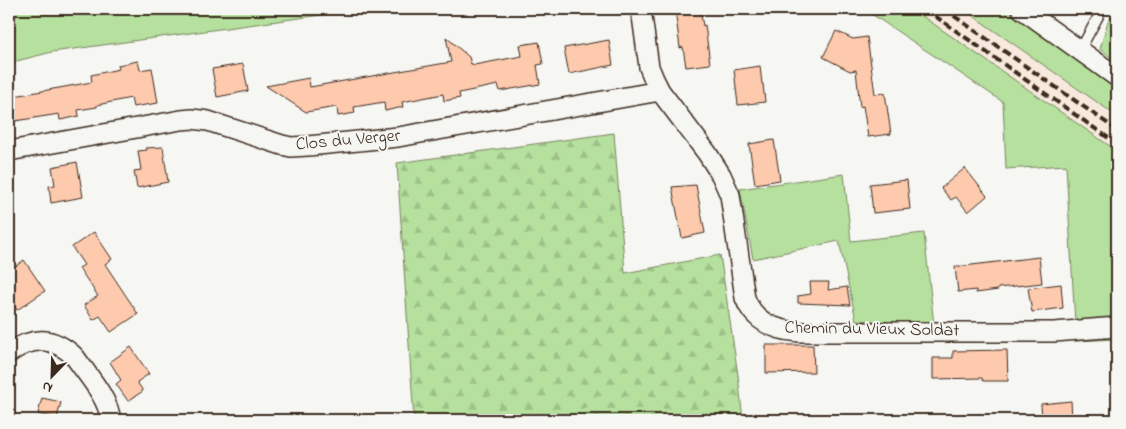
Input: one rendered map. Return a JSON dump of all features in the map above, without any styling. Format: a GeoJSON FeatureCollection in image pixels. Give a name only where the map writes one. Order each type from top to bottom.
{"type":"FeatureCollection","features":[{"type":"Feature","properties":{"kind":"street","name":"Chemin du Vieux Soldat"},"geometry":{"type":"LineString","coordinates":[[641,9],[649,67],[660,91],[707,153],[726,185],[732,203],[745,298],[752,312],[766,323],[782,330],[799,332],[1054,332],[1117,326]]}},
{"type":"Feature","properties":{"kind":"street"},"geometry":{"type":"LineString","coordinates":[[1022,9],[1117,77]]}},
{"type":"Feature","properties":{"kind":"street","name":"Clos du Verger"},"geometry":{"type":"LineString","coordinates":[[9,151],[192,119],[208,122],[282,145],[291,147],[308,146],[398,137],[660,91]]}},
{"type":"Feature","properties":{"kind":"street"},"geometry":{"type":"LineString","coordinates":[[9,353],[23,344],[40,340],[63,347],[75,357],[99,391],[108,408],[111,420]]}},
{"type":"Feature","properties":{"kind":"lane"},"geometry":{"type":"LineString","coordinates":[[1080,50],[1098,17],[1100,9]]}},
{"type":"Feature","properties":{"kind":"shaded area"},"geometry":{"type":"Polygon","coordinates":[[[912,9],[963,9],[1117,116],[1117,151],[912,9]]]}},
{"type":"Feature","properties":{"kind":"green space"},"geometry":{"type":"Polygon","coordinates":[[[9,9],[365,9],[52,52],[9,63],[9,9]]]}},
{"type":"Feature","properties":{"kind":"green space"},"geometry":{"type":"Polygon","coordinates":[[[864,9],[912,9],[1117,151],[1117,339],[1076,341],[1066,165],[1006,169],[1003,102],[864,9]]]}},
{"type":"Feature","properties":{"kind":"green space"},"geometry":{"type":"Polygon","coordinates":[[[963,9],[1007,9],[1117,85],[1117,116],[963,9]]]}},
{"type":"Feature","properties":{"kind":"green space"},"geometry":{"type":"Polygon","coordinates":[[[1117,11],[1117,62],[1100,49],[1108,21],[1117,11]]]}},
{"type":"Feature","properties":{"kind":"green space"},"geometry":{"type":"Polygon","coordinates":[[[614,133],[625,273],[720,255],[743,420],[414,420],[397,163],[614,133]]]}},
{"type":"Feature","properties":{"kind":"green space"},"geometry":{"type":"Polygon","coordinates":[[[844,174],[851,241],[924,233],[934,325],[856,320],[839,241],[753,259],[740,189],[844,174]]]}},
{"type":"Feature","properties":{"kind":"building"},"geometry":{"type":"Polygon","coordinates":[[[675,9],[700,9],[703,26],[705,25],[710,64],[686,67],[683,47],[680,48],[675,9]]]}},
{"type":"Feature","properties":{"kind":"building"},"geometry":{"type":"Polygon","coordinates":[[[836,31],[853,39],[867,37],[875,94],[885,93],[891,134],[868,137],[863,106],[860,107],[856,70],[850,71],[823,57],[836,31]]]}},
{"type":"Feature","properties":{"kind":"building"},"geometry":{"type":"Polygon","coordinates":[[[446,37],[469,57],[471,64],[474,65],[522,56],[520,45],[539,42],[543,64],[537,65],[540,84],[500,91],[498,85],[459,93],[460,98],[444,101],[443,94],[402,102],[403,107],[385,111],[384,102],[354,107],[355,113],[338,116],[337,107],[306,112],[266,86],[309,78],[310,87],[451,62],[446,37]]]}},
{"type":"Feature","properties":{"kind":"building"},"geometry":{"type":"Polygon","coordinates":[[[609,40],[613,65],[569,74],[564,48],[609,40]]]}},
{"type":"Feature","properties":{"kind":"building"},"geometry":{"type":"Polygon","coordinates":[[[138,61],[140,70],[152,68],[158,103],[133,107],[131,98],[78,110],[79,116],[60,120],[59,114],[9,122],[9,97],[92,82],[91,75],[119,69],[118,65],[138,61]]]}},
{"type":"Feature","properties":{"kind":"building"},"geometry":{"type":"Polygon","coordinates":[[[243,64],[248,91],[217,97],[212,69],[243,64]]]}},
{"type":"Feature","properties":{"kind":"building"},"geometry":{"type":"Polygon","coordinates":[[[760,66],[765,102],[738,105],[734,70],[760,66]]]}},
{"type":"Feature","properties":{"kind":"building"},"geometry":{"type":"Polygon","coordinates":[[[774,140],[780,180],[755,184],[749,144],[774,140]]]}},
{"type":"Feature","properties":{"kind":"building"},"geometry":{"type":"Polygon","coordinates":[[[163,147],[168,182],[137,188],[134,171],[141,170],[138,151],[147,150],[146,148],[163,147]]]}},
{"type":"Feature","properties":{"kind":"building"},"geometry":{"type":"Polygon","coordinates":[[[77,162],[83,197],[51,203],[49,186],[55,185],[52,167],[77,162]]]}},
{"type":"Feature","properties":{"kind":"building"},"geometry":{"type":"Polygon","coordinates":[[[965,168],[987,196],[968,212],[956,197],[951,200],[941,188],[965,168]]]}},
{"type":"Feature","properties":{"kind":"building"},"geometry":{"type":"Polygon","coordinates":[[[907,180],[910,209],[873,213],[870,184],[907,180]]]}},
{"type":"Feature","properties":{"kind":"building"},"geometry":{"type":"Polygon","coordinates":[[[696,185],[705,233],[682,238],[672,187],[696,185]]]}},
{"type":"Feature","properties":{"kind":"building"},"geometry":{"type":"Polygon","coordinates":[[[94,232],[112,259],[105,264],[138,314],[111,332],[100,316],[93,320],[84,305],[98,296],[79,268],[84,265],[72,247],[94,232]]]}},
{"type":"Feature","properties":{"kind":"building"},"geometry":{"type":"Polygon","coordinates":[[[1039,257],[1042,283],[998,288],[998,290],[976,293],[976,290],[958,292],[955,267],[1039,257]]]}},
{"type":"Feature","properties":{"kind":"building"},"geometry":{"type":"Polygon","coordinates":[[[24,260],[45,291],[17,310],[9,297],[9,271],[24,260]]]}},
{"type":"Feature","properties":{"kind":"building"},"geometry":{"type":"Polygon","coordinates":[[[810,282],[829,282],[828,290],[847,287],[850,305],[798,303],[798,296],[811,294],[810,282]]]}},
{"type":"Feature","properties":{"kind":"building"},"geometry":{"type":"Polygon","coordinates":[[[1061,284],[1063,308],[1032,312],[1028,288],[1061,284]]]}},
{"type":"Feature","properties":{"kind":"building"},"geometry":{"type":"Polygon","coordinates":[[[766,345],[813,345],[814,372],[766,373],[766,345]]]}},
{"type":"Feature","properties":{"kind":"building"},"geometry":{"type":"Polygon","coordinates":[[[131,347],[149,374],[137,382],[143,391],[128,401],[116,384],[121,380],[110,362],[131,347]]]}},
{"type":"Feature","properties":{"kind":"building"},"geometry":{"type":"Polygon","coordinates":[[[1007,350],[1008,381],[983,381],[982,378],[933,379],[933,358],[953,358],[953,351],[1007,350]]]}},
{"type":"Feature","properties":{"kind":"building"},"geometry":{"type":"Polygon","coordinates":[[[42,398],[61,402],[57,418],[38,414],[42,398]]]}},
{"type":"Feature","properties":{"kind":"building"},"geometry":{"type":"Polygon","coordinates":[[[1071,401],[1072,419],[1042,420],[1041,404],[1071,401]]]}},
{"type":"Feature","properties":{"kind":"railway"},"geometry":{"type":"LineString","coordinates":[[925,9],[1117,144]]}},
{"type":"Feature","properties":{"kind":"railway"},"geometry":{"type":"LineString","coordinates":[[944,9],[1117,130]]}}]}
